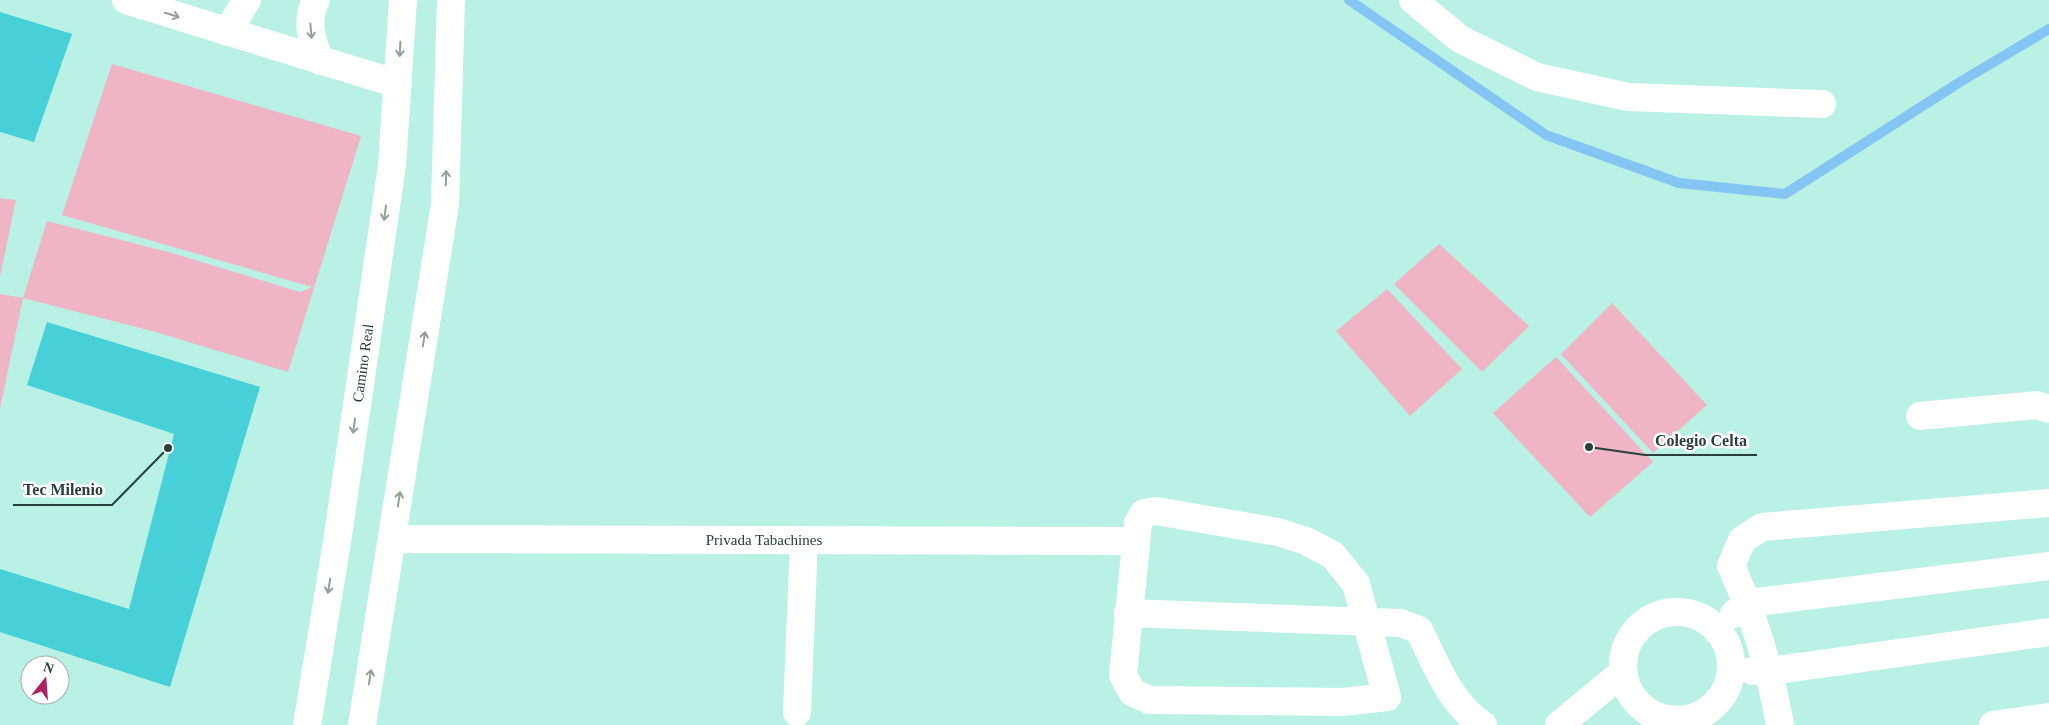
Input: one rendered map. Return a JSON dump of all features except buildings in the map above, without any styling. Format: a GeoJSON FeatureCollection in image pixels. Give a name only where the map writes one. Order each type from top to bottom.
{"type":"FeatureCollection","features":[{"type":"Feature","properties":{"kind":"street"},"geometry":{"type":"LineString","coordinates":[[126,0],[398,84]]}},
{"type":"Feature","properties":{"kind":"street"},"geometry":{"type":"LineString","coordinates":[[227,32],[247,0]]}},
{"type":"Feature","properties":{"kind":"street"},"geometry":{"type":"LineString","coordinates":[[316,0],[310,23],[312,41],[320,61]]}},
{"type":"Feature","properties":{"kind":"street","name":"Camino Real"},"geometry":{"type":"LineString","coordinates":[[307,725],[391,174],[403,0]]}},
{"type":"Feature","properties":{"kind":"street"},"geometry":{"type":"LineString","coordinates":[[362,725],[445,204],[451,0]]}},
{"type":"Feature","properties":{"kind":"street"},"geometry":{"type":"LineString","coordinates":[[1413,0],[1460,39],[1537,77],[1628,98],[1822,104]]}},
{"type":"Feature","properties":{"kind":"street"},"geometry":{"type":"LineString","coordinates":[[1920,416],[2037,405],[2049,409]]}},
{"type":"Feature","properties":{"kind":"street"},"geometry":{"type":"LineString","coordinates":[[1780,725],[1770,670],[1748,603],[1731,566],[1742,540],[1762,527],[2049,503]]}},
{"type":"Feature","properties":{"kind":"street"},"geometry":{"type":"LineString","coordinates":[[1156,511],[1278,532],[1306,541],[1333,556],[1356,584],[1387,697],[1343,702],[1149,700],[1132,692],[1123,675],[1128,613],[1138,523],[1144,513],[1156,511]]}},
{"type":"Feature","properties":{"kind":"street","name":"Privada Tabachines"},"geometry":{"type":"LineString","coordinates":[[393,539],[1136,541]]}},
{"type":"Feature","properties":{"kind":"street"},"geometry":{"type":"LineString","coordinates":[[797,712],[804,540]]}},
{"type":"Feature","properties":{"kind":"street"},"geometry":{"type":"LineString","coordinates":[[1716,626],[1748,603],[2049,566]]}},
{"type":"Feature","properties":{"kind":"street"},"geometry":{"type":"LineString","coordinates":[[1681,611],[1700,616],[1716,626],[1729,647],[1732,671],[1729,682],[1719,701],[1703,714],[1682,720],[1662,718],[1643,709],[1629,693],[1622,672],[1623,653],[1630,636],[1644,622],[1662,613],[1681,611]]}},
{"type":"Feature","properties":{"kind":"street"},"geometry":{"type":"LineString","coordinates":[[1128,613],[1401,623],[1419,630],[1450,691],[1468,716],[1483,725]]}},
{"type":"Feature","properties":{"kind":"street"},"geometry":{"type":"LineString","coordinates":[[1732,671],[1770,670],[2049,632]]}},
{"type":"Feature","properties":{"kind":"street"},"geometry":{"type":"LineString","coordinates":[[1559,725],[1622,672]]}},
{"type":"Feature","properties":{"kind":"street"},"geometry":{"type":"LineString","coordinates":[[1993,725],[2049,718]]}},
{"type":"Feature","properties":{"kind":"shaded area"},"geometry":{"type":"Polygon","coordinates":[[[112,64],[361,136],[288,372],[152,331],[23,298],[47,221],[172,253],[300,292],[312,287],[62,215],[112,64]]]}},
{"type":"Feature","properties":{"kind":"shaded area"},"geometry":{"type":"Polygon","coordinates":[[[0,198],[16,200],[0,276],[0,198]]]}},
{"type":"Feature","properties":{"kind":"shaded area"},"geometry":{"type":"Polygon","coordinates":[[[1439,244],[1529,326],[1482,372],[1394,284],[1439,244]]]}},
{"type":"Feature","properties":{"kind":"shaded area"},"geometry":{"type":"Polygon","coordinates":[[[1387,289],[1462,369],[1410,416],[1336,331],[1387,289]]]}},
{"type":"Feature","properties":{"kind":"shaded area"},"geometry":{"type":"Polygon","coordinates":[[[0,294],[23,298],[0,409],[0,294]]]}},
{"type":"Feature","properties":{"kind":"shaded area"},"geometry":{"type":"Polygon","coordinates":[[[1612,303],[1707,405],[1653,453],[1561,354],[1612,303]]]}},
{"type":"Feature","properties":{"kind":"shaded area"},"geometry":{"type":"Polygon","coordinates":[[[1556,357],[1653,462],[1590,517],[1493,413],[1556,357]]]}},
{"type":"Feature","properties":{"kind":"waterway"},"geometry":{"type":"LineString","coordinates":[[1349,0],[1546,135],[1679,183],[1785,194],[1960,82],[2049,29]]}},
{"type":"Feature","properties":{"kind":"place","name":"Colegio Celta"},"geometry":{"type":"Point","coordinates":[1589,447]}},
{"type":"Feature","properties":{"kind":"place","name":"Tec Milenio"},"geometry":{"type":"Point","coordinates":[168,448]}}]}
